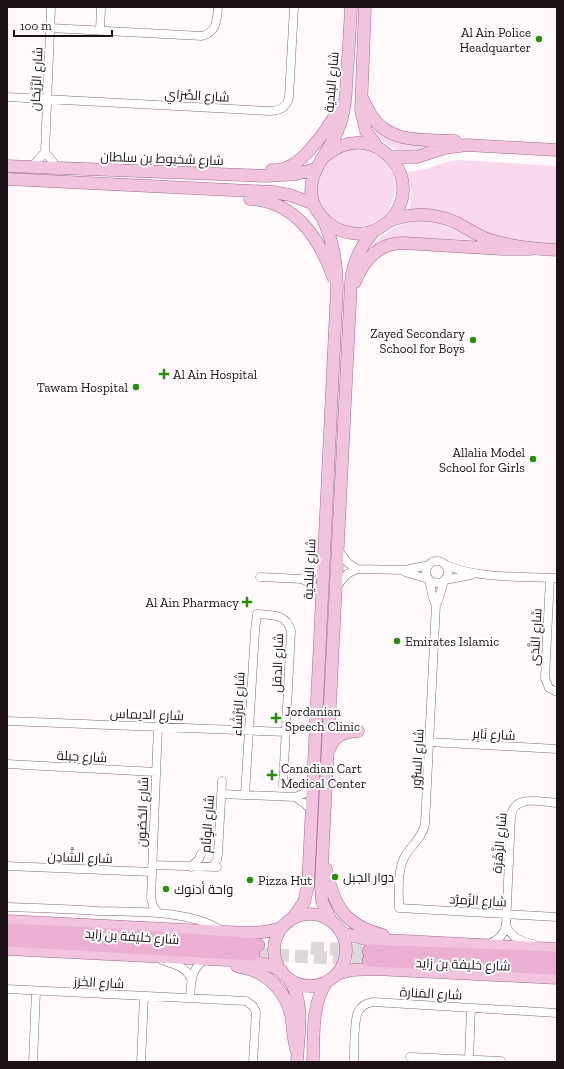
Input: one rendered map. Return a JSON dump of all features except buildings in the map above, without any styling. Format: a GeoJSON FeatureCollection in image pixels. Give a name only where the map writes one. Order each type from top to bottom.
{"type":"FeatureCollection","features":[{"type":"Feature","properties":{"kind":"highway","name":"شارع خليفة بن زايد"},"geometry":{"type":"LineString","coordinates":[[7,930],[115,935],[258,949],[7,940]]}},
{"type":"Feature","properties":{"kind":"highway","name":"شارع خليفة بن زايد"},"geometry":{"type":"LineString","coordinates":[[556,976],[369,956],[557,958]]}},
{"type":"Feature","properties":{"kind":"main road","name":"شارع البلدية"},"geometry":{"type":"LineString","coordinates":[[325,156],[335,138],[342,119],[346,88],[351,7]]}},
{"type":"Feature","properties":{"kind":"main road"},"geometry":{"type":"LineString","coordinates":[[365,7],[361,95],[361,110],[364,125],[369,137],[377,147],[390,157],[399,170],[403,185],[398,208],[389,221]]}},
{"type":"Feature","properties":{"kind":"main road"},"geometry":{"type":"LineString","coordinates":[[150,171],[188,168],[276,170],[290,166],[297,162],[327,129],[337,112],[346,88]]}},
{"type":"Feature","properties":{"kind":"main road"},"geometry":{"type":"LineString","coordinates":[[361,95],[376,122],[397,136],[413,140],[454,141],[480,145],[557,150]]}},
{"type":"Feature","properties":{"kind":"main road"},"geometry":{"type":"LineString","coordinates":[[375,230],[361,233],[346,232],[338,229],[323,219],[314,204],[311,186],[316,169],[325,156],[338,147],[346,144],[362,143],[377,147]]}},
{"type":"Feature","properties":{"kind":"main road"},"geometry":{"type":"LineString","coordinates":[[390,157],[417,157],[452,147],[480,145]]}},
{"type":"Feature","properties":{"kind":"main road","name":"شارع شخبوط بن سلطان"},"geometry":{"type":"LineString","coordinates":[[7,166],[277,176],[296,174],[316,169]]}},
{"type":"Feature","properties":{"kind":"main road"},"geometry":{"type":"LineString","coordinates":[[7,171],[45,173],[87,169]]}},
{"type":"Feature","properties":{"kind":"main road"},"geometry":{"type":"LineString","coordinates":[[7,179],[273,192],[290,195],[314,204]]}},
{"type":"Feature","properties":{"kind":"main road"},"geometry":{"type":"LineString","coordinates":[[77,183],[90,190],[263,199],[270,201],[290,212],[304,224],[325,256],[337,287]]}},
{"type":"Feature","properties":{"kind":"main road"},"geometry":{"type":"LineString","coordinates":[[7,949],[255,962],[269,965],[296,982],[309,985],[321,984],[337,974],[344,964],[346,945],[342,933],[330,919],[324,907],[321,893],[352,273],[356,257],[364,243],[375,230],[389,221],[410,215],[433,215],[458,223],[489,240],[531,249]]}},
{"type":"Feature","properties":{"kind":"main road","name":"شارع البلدية"},"geometry":{"type":"LineString","coordinates":[[293,918],[304,902],[308,886],[337,287],[334,252],[323,219]]}},
{"type":"Feature","properties":{"kind":"main road"},"geometry":{"type":"LineString","coordinates":[[351,292],[368,259],[379,249],[393,243],[502,250],[557,250]]}},
{"type":"Feature","properties":{"kind":"main road"},"geometry":{"type":"LineString","coordinates":[[328,753],[331,744],[342,733],[358,731]]}},
{"type":"Feature","properties":{"kind":"main road"},"geometry":{"type":"LineString","coordinates":[[322,856],[332,893],[338,906],[348,917],[367,930],[401,941]]}},
{"type":"Feature","properties":{"kind":"main road"},"geometry":{"type":"LineString","coordinates":[[297,1057],[299,1007],[294,987],[276,961],[274,950],[276,938],[282,928],[293,918],[304,914],[324,916],[330,919]]}},
{"type":"Feature","properties":{"kind":"main road"},"geometry":{"type":"LineString","coordinates":[[7,921],[258,933],[282,928]]}},
{"type":"Feature","properties":{"kind":"main road"},"geometry":{"type":"LineString","coordinates":[[342,933],[366,939],[552,949]]}},
{"type":"Feature","properties":{"kind":"main road"},"geometry":{"type":"LineString","coordinates":[[225,960],[260,974],[277,987],[291,1014],[297,1057]]}},
{"type":"Feature","properties":{"kind":"main road"},"geometry":{"type":"LineString","coordinates":[[337,974],[352,970],[375,969],[556,976]]}},
{"type":"Feature","properties":{"kind":"main road"},"geometry":{"type":"LineString","coordinates":[[313,1062],[318,997],[327,981]]}},
{"type":"Feature","properties":{"kind":"street","name":"شارع الرَّيْحَان"},"geometry":{"type":"LineString","coordinates":[[45,152],[51,7]]}},
{"type":"Feature","properties":{"kind":"street"},"geometry":{"type":"LineString","coordinates":[[100,31],[101,7]]}},
{"type":"Feature","properties":{"kind":"street"},"geometry":{"type":"LineString","coordinates":[[50,28],[202,36],[208,34],[215,27],[218,7]]}},
{"type":"Feature","properties":{"kind":"street","name":"شارع الصِّرَاي"},"geometry":{"type":"LineString","coordinates":[[7,97],[269,111],[280,110],[285,106],[289,97],[294,7]]}},
{"type":"Feature","properties":{"kind":"street"},"geometry":{"type":"LineString","coordinates":[[31,168],[45,152],[56,168]]}},
{"type":"Feature","properties":{"kind":"street"},"geometry":{"type":"LineString","coordinates":[[338,549],[348,563],[357,569]]}},
{"type":"Feature","properties":{"kind":"street"},"geometry":{"type":"LineString","coordinates":[[336,587],[347,574],[357,569],[413,569],[429,565],[433,562],[438,562],[462,571],[480,574],[554,578]]}},
{"type":"Feature","properties":{"kind":"street"},"geometry":{"type":"LineString","coordinates":[[302,579],[315,573],[323,563]]}},
{"type":"Feature","properties":{"kind":"street"},"geometry":{"type":"LineString","coordinates":[[429,565],[426,572],[429,579]]}},
{"type":"Feature","properties":{"kind":"street"},"geometry":{"type":"LineString","coordinates":[[444,581],[448,573],[446,565]]}},
{"type":"Feature","properties":{"kind":"street"},"geometry":{"type":"LineString","coordinates":[[397,570],[429,579],[437,583],[462,576],[480,574]]}},
{"type":"Feature","properties":{"kind":"street"},"geometry":{"type":"LineString","coordinates":[[260,577],[302,579],[311,584],[322,595]]}},
{"type":"Feature","properties":{"kind":"street","name":"شارع النَّدَى"},"geometry":{"type":"LineString","coordinates":[[554,578],[545,678],[549,688],[557,692]]}},
{"type":"Feature","properties":{"kind":"street","name":"شارع السُّرُور"},"geometry":{"type":"LineString","coordinates":[[429,579],[432,588],[433,600],[436,604]]}},
{"type":"Feature","properties":{"kind":"street","name":"شارع السُّرُور"},"geometry":{"type":"LineString","coordinates":[[399,908],[400,872],[402,863],[406,854],[421,836],[425,824],[436,604],[444,581]]}},
{"type":"Feature","properties":{"kind":"street","name":"شارع البَرْشَاء"},"geometry":{"type":"LineString","coordinates":[[245,795],[257,614]]}},
{"type":"Feature","properties":{"kind":"street","name":"شارع الدقل"},"geometry":{"type":"LineString","coordinates":[[257,614],[278,616],[284,619],[290,628],[291,634],[283,785]]}},
{"type":"Feature","properties":{"kind":"street","name":"شارع الديماس"},"geometry":{"type":"LineString","coordinates":[[7,721],[286,732]]}},
{"type":"Feature","properties":{"kind":"street","name":"شارع الحُصُون"},"geometry":{"type":"LineString","coordinates":[[150,898],[158,726]]}},
{"type":"Feature","properties":{"kind":"street","name":"شارع نَابِر"},"geometry":{"type":"LineString","coordinates":[[429,742],[557,749]]}},
{"type":"Feature","properties":{"kind":"street","name":"شارع جبلة"},"geometry":{"type":"LineString","coordinates":[[7,764],[156,772]]}},
{"type":"Feature","properties":{"kind":"street","name":"شارع الوِئَام"},"geometry":{"type":"LineString","coordinates":[[191,866],[199,860],[201,854],[202,861],[212,867],[217,860],[222,782]]}},
{"type":"Feature","properties":{"kind":"street"},"geometry":{"type":"LineString","coordinates":[[221,794],[295,797],[303,794],[312,786]]}},
{"type":"Feature","properties":{"kind":"street"},"geometry":{"type":"LineString","coordinates":[[295,797],[311,810]]}},
{"type":"Feature","properties":{"kind":"street","name":"شارع الزَّهْرَة"},"geometry":{"type":"LineString","coordinates":[[488,945],[504,933],[506,925],[511,816],[513,810],[517,804],[523,801],[557,803]]}},
{"type":"Feature","properties":{"kind":"street","name":"شارع الشَّادِن"},"geometry":{"type":"LineString","coordinates":[[7,866],[152,868],[191,866],[212,867]]}},
{"type":"Feature","properties":{"kind":"street"},"geometry":{"type":"LineString","coordinates":[[140,912],[146,906],[150,898]]}},
{"type":"Feature","properties":{"kind":"street"},"geometry":{"type":"LineString","coordinates":[[150,898],[158,914]]}},
{"type":"Feature","properties":{"kind":"street"},"geometry":{"type":"LineString","coordinates":[[7,907],[158,914],[203,921],[212,924],[223,932]]}},
{"type":"Feature","properties":{"kind":"street","name":"شارع الزُمرُّد"},"geometry":{"type":"LineString","coordinates":[[399,908],[557,917]]}},
{"type":"Feature","properties":{"kind":"street"},"geometry":{"type":"LineString","coordinates":[[506,925],[509,932],[515,938],[552,949]]}},
{"type":"Feature","properties":{"kind":"street"},"geometry":{"type":"LineString","coordinates":[[153,957],[180,966],[186,970],[191,979]]}},
{"type":"Feature","properties":{"kind":"street"},"geometry":{"type":"LineString","coordinates":[[190,998],[191,979],[196,968],[204,960]]}},
{"type":"Feature","properties":{"kind":"street","name":"شارع الخَرَز"},"geometry":{"type":"LineString","coordinates":[[7,989],[246,1001],[253,1006],[256,1015],[253,1062]]}},
{"type":"Feature","properties":{"kind":"street"},"geometry":{"type":"LineString","coordinates":[[33,1062],[36,991]]}},
{"type":"Feature","properties":{"kind":"street"},"geometry":{"type":"LineString","coordinates":[[141,1062],[144,996]]}},
{"type":"Feature","properties":{"kind":"street","name":"شارع المَنارة"},"geometry":{"type":"LineString","coordinates":[[354,1062],[356,1017],[360,1008],[368,1003],[557,1013]]}},
{"type":"Feature","properties":{"kind":"street"},"geometry":{"type":"LineString","coordinates":[[469,1060],[471,1008]]}},
{"type":"Feature","properties":{"kind":"street"},"geometry":{"type":"LineString","coordinates":[[410,1057],[501,1061]]}},
{"type":"Feature","properties":{"kind":"shaded area"},"geometry":{"type":"Polygon","coordinates":[[[371,124],[430,145],[412,151],[395,149],[382,140],[371,124]]]}},
{"type":"Feature","properties":{"kind":"shaded area"},"geometry":{"type":"Polygon","coordinates":[[[356,149],[371,152],[383,161],[392,173],[395,188],[392,203],[383,215],[371,224],[356,227],[341,224],[329,215],[320,203],[317,188],[320,173],[329,161],[341,152],[356,149]]]}},
{"type":"Feature","properties":{"kind":"shaded area"},"geometry":{"type":"Polygon","coordinates":[[[459,160],[557,166],[557,249],[516,246],[462,225],[409,216],[412,192],[407,172],[428,169],[443,163],[459,160]]]}},
{"type":"Feature","properties":{"kind":"shaded area"},"geometry":{"type":"Polygon","coordinates":[[[420,221],[441,225],[473,240],[401,237],[382,241],[370,247],[393,229],[405,224],[420,221]]]}},
{"type":"Feature","properties":{"kind":"tunnel"},"geometry":{"type":"LineString","coordinates":[[311,948],[369,951]]}},
{"type":"Feature","properties":{"kind":"tunnel"},"geometry":{"type":"LineString","coordinates":[[257,954],[369,960]]}},
{"type":"Feature","properties":{"kind":"place","name":"Al Ain Police Headquarter"},"geometry":{"type":"Point","coordinates":[539,39]}},
{"type":"Feature","properties":{"kind":"place","name":"Zayed Secondary School for Boys"},"geometry":{"type":"Point","coordinates":[473,340]}},
{"type":"Feature","properties":{"kind":"place","name":"Al Ain Hospital"},"geometry":{"type":"Point","coordinates":[164,374]}},
{"type":"Feature","properties":{"kind":"place","name":"Tawam Hospital"},"geometry":{"type":"Point","coordinates":[136,387]}},
{"type":"Feature","properties":{"kind":"place","name":"Allalia Model School for Girls"},"geometry":{"type":"Point","coordinates":[533,459]}},
{"type":"Feature","properties":{"kind":"place","name":"Al Ain Pharmacy"},"geometry":{"type":"Point","coordinates":[247,602]}},
{"type":"Feature","properties":{"kind":"place","name":"Emirates Islamic"},"geometry":{"type":"Point","coordinates":[397,641]}},
{"type":"Feature","properties":{"kind":"place","name":"Jordanian Speech Clinic"},"geometry":{"type":"Point","coordinates":[276,718]}},
{"type":"Feature","properties":{"kind":"place","name":"Canadian Cart Medical Center"},"geometry":{"type":"Point","coordinates":[272,775]}},
{"type":"Feature","properties":{"kind":"place","name":"دوار الجبل"},"geometry":{"type":"Point","coordinates":[335,877]}},
{"type":"Feature","properties":{"kind":"place","name":"Pizza Hut"},"geometry":{"type":"Point","coordinates":[250,880]}},
{"type":"Feature","properties":{"kind":"place","name":"واحة أدنوك"},"geometry":{"type":"Point","coordinates":[166,889]}}]}
